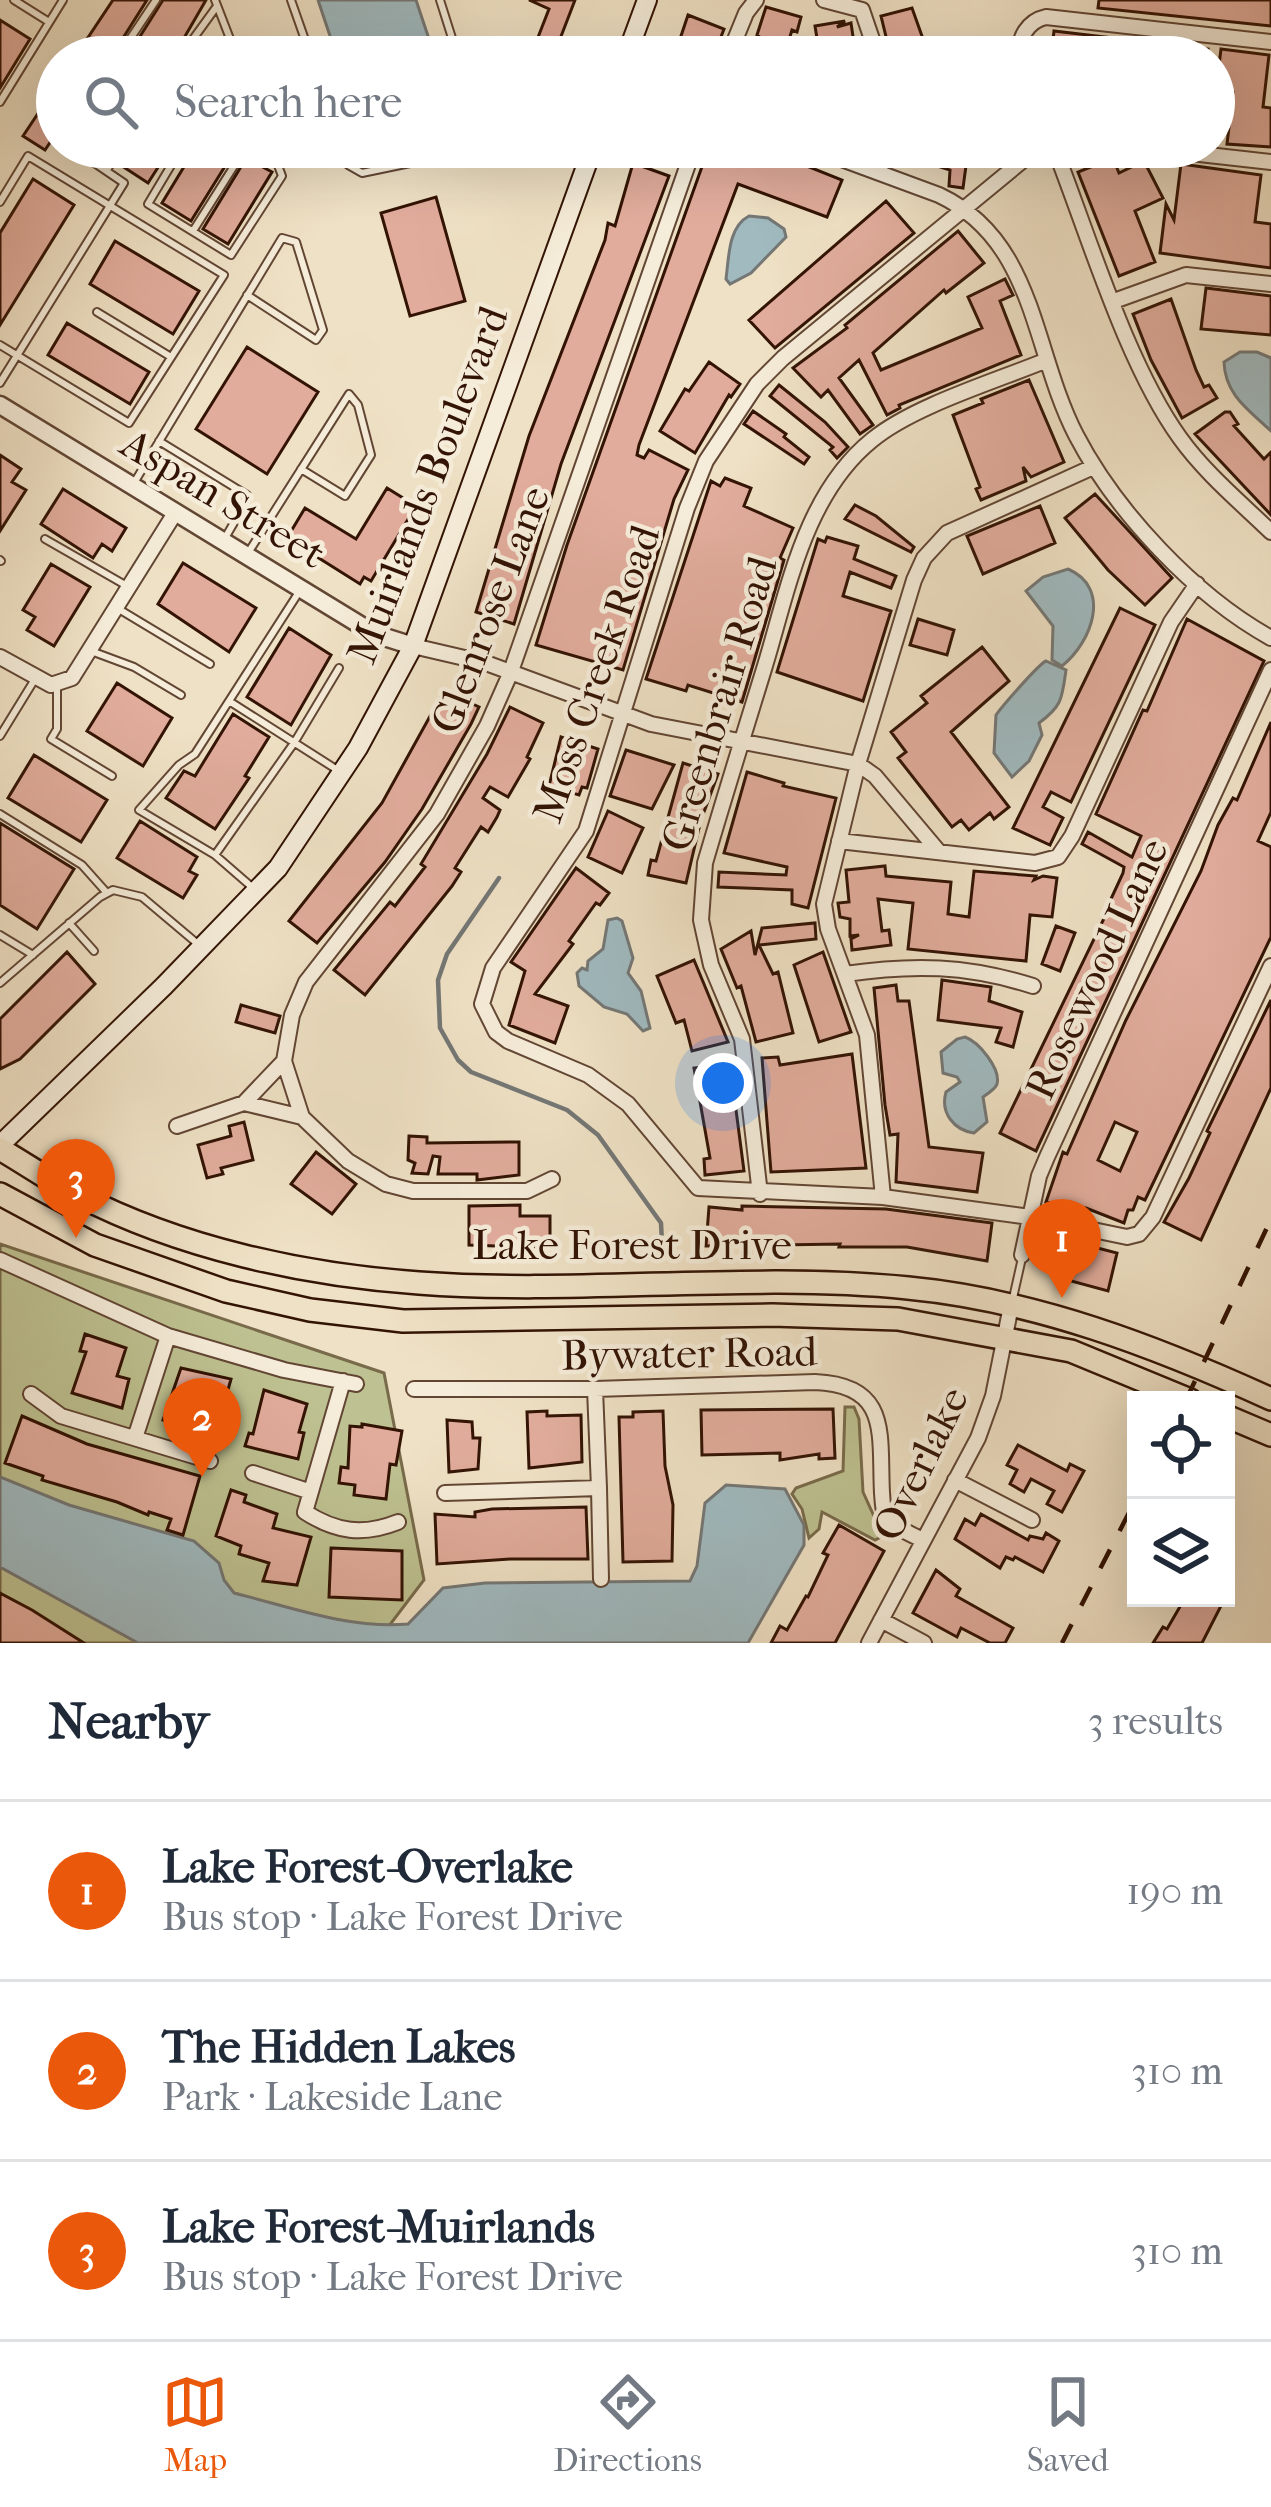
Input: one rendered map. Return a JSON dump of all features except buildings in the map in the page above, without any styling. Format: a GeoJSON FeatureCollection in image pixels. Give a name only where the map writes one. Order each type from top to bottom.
{"type":"FeatureCollection","features":[{"type":"Feature","properties":{"kind":"main road"},"geometry":{"type":"LineString","coordinates":[[634,36],[647,0]]}},
{"type":"Feature","properties":{"kind":"main road","name":"Muirlands Boulevard"},"geometry":{"type":"LineString","coordinates":[[0,1147],[257,891],[310,824],[342,773],[413,646],[585,168]]}},
{"type":"Feature","properties":{"kind":"main road","name":"Lake Forest Drive"},"geometry":{"type":"LineString","coordinates":[[0,1147],[79,1196],[172,1234],[313,1270],[420,1283],[779,1282],[910,1288],[1012,1306],[1186,1360],[1271,1399]]}},
{"type":"Feature","properties":{"kind":"main road","name":"Lake Forest Drive"},"geometry":{"type":"LineString","coordinates":[[0,1194],[95,1246],[226,1291],[310,1310],[403,1322],[772,1315],[898,1318],[1071,1351],[1168,1391]]}},
{"type":"Feature","properties":{"kind":"main road"},"geometry":{"type":"LineString","coordinates":[[1235,1420],[1271,1435]]}},
{"type":"Feature","properties":{"kind":"street"},"geometry":{"type":"LineString","coordinates":[[737,36],[756,0]]}},
{"type":"Feature","properties":{"kind":"street"},"geometry":{"type":"LineString","coordinates":[[824,0],[862,10],[871,36]]}},
{"type":"Feature","properties":{"kind":"street"},"geometry":{"type":"LineString","coordinates":[[1024,36],[1036,20],[1046,17],[1217,36]]}},
{"type":"Feature","properties":{"kind":"street"},"geometry":{"type":"LineString","coordinates":[[1235,38],[1271,42]]}},
{"type":"Feature","properties":{"kind":"street"},"geometry":{"type":"LineString","coordinates":[[1235,158],[1271,162]]}},
{"type":"Feature","properties":{"kind":"street","name":"Glenrose Lane"},"geometry":{"type":"LineString","coordinates":[[284,1061],[292,1015],[306,982],[436,814],[487,726],[510,674],[687,168]]}},
{"type":"Feature","properties":{"kind":"street"},"geometry":{"type":"LineString","coordinates":[[866,168],[965,209],[988,229],[1014,265],[1065,413],[1093,466],[1142,529],[1198,584],[1238,620],[1271,638]]}},
{"type":"Feature","properties":{"kind":"street"},"geometry":{"type":"LineString","coordinates":[[877,172],[879,168]]}},
{"type":"Feature","properties":{"kind":"street","name":"Moss Creek Road"},"geometry":{"type":"LineString","coordinates":[[1015,168],[784,358],[741,403],[693,492],[586,832],[493,968],[482,1004],[496,1032],[508,1041],[589,1076],[628,1104],[698,1188],[883,1197],[1030,1217],[1115,1237],[1139,1234],[1147,1227],[1271,966]]}},
{"type":"Feature","properties":{"kind":"street"},"geometry":{"type":"LineString","coordinates":[[1062,168],[1150,388],[1196,458],[1271,532]]}},
{"type":"Feature","properties":{"kind":"street"},"geometry":{"type":"LineString","coordinates":[[1114,301],[1186,274],[1271,284]]}},
{"type":"Feature","properties":{"kind":"street","name":"Greenbrair Road"},"geometry":{"type":"LineString","coordinates":[[760,1194],[742,1039],[711,965],[701,920],[705,863],[803,542],[814,515],[855,455],[901,421],[1047,360]]}},
{"type":"Feature","properties":{"kind":"street","name":"Aspan Street"},"geometry":{"type":"LineString","coordinates":[[0,405],[375,634],[413,646]]}},
{"type":"Feature","properties":{"kind":"street"},"geometry":{"type":"LineString","coordinates":[[883,1197],[867,1035],[824,913],[858,764],[924,558],[947,533],[1093,466]]}},
{"type":"Feature","properties":{"kind":"street"},"geometry":{"type":"LineString","coordinates":[[0,657],[35,679],[60,683],[79,670],[175,513]]}},
{"type":"Feature","properties":{"kind":"street"},"geometry":{"type":"LineString","coordinates":[[839,841],[1035,863],[1058,857],[1171,622],[1198,584]]}},
{"type":"Feature","properties":{"kind":"street"},"geometry":{"type":"LineString","coordinates":[[413,646],[486,663],[622,714],[858,764],[875,776],[939,852]]}},
{"type":"Feature","properties":{"kind":"street","name":"Rosewood Lane"},"geometry":{"type":"LineString","coordinates":[[1022,1255],[1047,1157],[1271,670]]}},
{"type":"Feature","properties":{"kind":"street"},"geometry":{"type":"LineString","coordinates":[[845,974],[904,965],[999,975],[1033,986]]}},
{"type":"Feature","properties":{"kind":"street"},"geometry":{"type":"LineString","coordinates":[[177,1126],[244,1103],[284,1061],[302,1117]]}},
{"type":"Feature","properties":{"kind":"street"},"geometry":{"type":"LineString","coordinates":[[244,1103],[302,1117],[359,1169],[386,1184],[413,1191],[527,1190],[552,1179]]}},
{"type":"Feature","properties":{"kind":"street"},"geometry":{"type":"LineString","coordinates":[[0,1260],[168,1336],[284,1370],[349,1383],[304,1512],[332,1528],[369,1531],[398,1522]]}},
{"type":"Feature","properties":{"kind":"street","name":"Overlake"},"geometry":{"type":"LineString","coordinates":[[868,1643],[986,1420],[1012,1306]]}},
{"type":"Feature","properties":{"kind":"street"},"geometry":{"type":"LineString","coordinates":[[135,1438],[168,1336]]}},
{"type":"Feature","properties":{"kind":"street","name":"Bywater Road"},"geometry":{"type":"LineString","coordinates":[[414,1389],[815,1382],[849,1387],[866,1398],[878,1416],[884,1511],[897,1526],[922,1540]]}},
{"type":"Feature","properties":{"kind":"street"},"geometry":{"type":"LineString","coordinates":[[595,1389],[602,1579]]}},
{"type":"Feature","properties":{"kind":"street"},"geometry":{"type":"LineString","coordinates":[[31,1394],[61,1415],[210,1460]]}},
{"type":"Feature","properties":{"kind":"street"},"geometry":{"type":"LineString","coordinates":[[253,1473],[308,1491]]}},
{"type":"Feature","properties":{"kind":"street"},"geometry":{"type":"LineString","coordinates":[[955,1480],[1032,1520]]}},
{"type":"Feature","properties":{"kind":"street"},"geometry":{"type":"LineString","coordinates":[[445,1492],[599,1488]]}},
{"type":"Feature","properties":{"kind":"street"},"geometry":{"type":"LineString","coordinates":[[881,1620],[924,1643]]}},
{"type":"Feature","properties":{"kind":"lane"},"geometry":{"type":"LineString","coordinates":[[14,0],[49,22]]}},
{"type":"Feature","properties":{"kind":"lane"},"geometry":{"type":"LineString","coordinates":[[40,36],[63,0]]}},
{"type":"Feature","properties":{"kind":"lane"},"geometry":{"type":"LineString","coordinates":[[132,36],[156,0]]}},
{"type":"Feature","properties":{"kind":"lane"},"geometry":{"type":"LineString","coordinates":[[291,0],[304,36]]}},
{"type":"Feature","properties":{"kind":"lane"},"geometry":{"type":"LineString","coordinates":[[440,0],[451,36]]}},
{"type":"Feature","properties":{"kind":"lane"},"geometry":{"type":"LineString","coordinates":[[194,36],[216,3]]}},
{"type":"Feature","properties":{"kind":"lane"},"geometry":{"type":"LineString","coordinates":[[216,3],[229,36]]}},
{"type":"Feature","properties":{"kind":"lane"},"geometry":{"type":"LineString","coordinates":[[0,102],[36,43]]}},
{"type":"Feature","properties":{"kind":"lane"},"geometry":{"type":"LineString","coordinates":[[0,202],[28,156],[36,161]]}},
{"type":"Feature","properties":{"kind":"lane"},"geometry":{"type":"LineString","coordinates":[[0,345],[129,423],[224,275],[48,168]]}},
{"type":"Feature","properties":{"kind":"lane"},"geometry":{"type":"LineString","coordinates":[[0,383],[124,181],[104,168]]}},
{"type":"Feature","properties":{"kind":"lane"},"geometry":{"type":"LineString","coordinates":[[169,168],[148,202],[232,254],[282,176],[279,168]]}},
{"type":"Feature","properties":{"kind":"lane"},"geometry":{"type":"LineString","coordinates":[[194,231],[233,168]]}},
{"type":"Feature","properties":{"kind":"lane"},"geometry":{"type":"LineString","coordinates":[[353,168],[362,173],[386,168]]}},
{"type":"Feature","properties":{"kind":"lane"},"geometry":{"type":"LineString","coordinates":[[132,487],[160,440],[282,238],[296,242],[323,330],[316,340],[247,296]]}},
{"type":"Feature","properties":{"kind":"lane"},"geometry":{"type":"LineString","coordinates":[[97,312],[172,358]]}},
{"type":"Feature","properties":{"kind":"lane"},"geometry":{"type":"LineString","coordinates":[[246,556],[313,450],[349,394],[358,406],[371,454],[345,496],[301,469]]}},
{"type":"Feature","properties":{"kind":"lane"},"geometry":{"type":"LineString","coordinates":[[160,440],[247,495],[223,542]]}},
{"type":"Feature","properties":{"kind":"lane"},"geometry":{"type":"LineString","coordinates":[[44,539],[130,587]]}},
{"type":"Feature","properties":{"kind":"lane"},"geometry":{"type":"LineString","coordinates":[[257,891],[215,855],[139,810],[195,754],[301,589]]}},
{"type":"Feature","properties":{"kind":"lane"},"geometry":{"type":"LineString","coordinates":[[117,608],[210,664]]}},
{"type":"Feature","properties":{"kind":"lane"},"geometry":{"type":"LineString","coordinates":[[91,651],[134,667],[182,695]]}},
{"type":"Feature","properties":{"kind":"lane"},"geometry":{"type":"LineString","coordinates":[[215,855],[294,743],[339,668]]}},
{"type":"Feature","properties":{"kind":"lane"},"geometry":{"type":"LineString","coordinates":[[0,736],[35,679]]}},
{"type":"Feature","properties":{"kind":"lane"},"geometry":{"type":"LineString","coordinates":[[60,683],[57,729],[51,739],[112,776]]}},
{"type":"Feature","properties":{"kind":"lane"},"geometry":{"type":"LineString","coordinates":[[229,701],[342,773]]}},
{"type":"Feature","properties":{"kind":"lane"},"geometry":{"type":"LineString","coordinates":[[0,814],[82,865],[107,893]]}},
{"type":"Feature","properties":{"kind":"lane"},"geometry":{"type":"LineString","coordinates":[[0,983],[107,893],[121,889],[142,897],[201,947]]}},
{"type":"Feature","properties":{"kind":"lane"},"geometry":{"type":"LineString","coordinates":[[69,923],[94,951]]}},
{"type":"Feature","properties":{"kind":"lane"},"geometry":{"type":"LineString","coordinates":[[0,935],[33,955]]}},
{"type":"Feature","properties":{"kind":"lane","name":"Rosewood Lane"},"geometry":{"type":"LineString","coordinates":[[1012,1306],[1022,1255]]}},
{"type":"Feature","properties":{"kind":"green space"},"geometry":{"type":"Polygon","coordinates":[[[0,1244],[384,1373],[424,1580],[376,1643],[0,1643],[0,1244]]]}},
{"type":"Feature","properties":{"kind":"green space"},"geometry":{"type":"Polygon","coordinates":[[[845,1407],[854,1407],[859,1419],[863,1492],[883,1536],[875,1540],[822,1512],[819,1529],[809,1538],[802,1509],[792,1494],[796,1488],[843,1471],[845,1407]]]}},
{"type":"Feature","properties":{"kind":"water"},"geometry":{"type":"Polygon","coordinates":[[[318,0],[416,0],[428,36],[330,36],[318,0]]]}},
{"type":"Feature","properties":{"kind":"water"},"geometry":{"type":"Polygon","coordinates":[[[749,216],[768,218],[784,229],[786,237],[751,273],[730,284],[726,279],[731,243],[737,227],[749,216]]]}},
{"type":"Feature","properties":{"kind":"water"},"geometry":{"type":"Polygon","coordinates":[[[1240,352],[1271,358],[1271,431],[1240,401],[1225,374],[1224,362],[1240,352]]]}},
{"type":"Feature","properties":{"kind":"water"},"geometry":{"type":"Polygon","coordinates":[[[1068,569],[1090,589],[1093,616],[1082,643],[1062,666],[1052,660],[1053,626],[1026,591],[1043,577],[1068,569]]]}},
{"type":"Feature","properties":{"kind":"water"},"geometry":{"type":"Polygon","coordinates":[[[1046,661],[1066,670],[1062,695],[1039,723],[1042,735],[1029,761],[1012,777],[994,753],[996,715],[1046,661]]]}},
{"type":"Feature","properties":{"kind":"water"},"geometry":{"type":"Polygon","coordinates":[[[617,918],[633,958],[628,973],[641,991],[650,1028],[643,1031],[627,1014],[604,1007],[579,986],[577,973],[587,970],[588,961],[603,949],[608,920],[617,918]]]}},
{"type":"Feature","properties":{"kind":"water"},"geometry":{"type":"Polygon","coordinates":[[[965,1037],[988,1057],[997,1078],[996,1086],[983,1097],[987,1122],[974,1133],[955,1124],[945,1107],[946,1092],[960,1082],[943,1073],[941,1052],[965,1037]]]}},
{"type":"Feature","properties":{"kind":"water"},"geometry":{"type":"Polygon","coordinates":[[[0,1477],[69,1505],[194,1541],[219,1563],[234,1593],[320,1616],[386,1625],[408,1624],[443,1588],[485,1583],[690,1581],[697,1566],[705,1503],[726,1485],[785,1489],[804,1525],[804,1545],[748,1643],[138,1643],[0,1567],[0,1477]]]}},
{"type":"Feature","properties":{"kind":"waterway"},"geometry":{"type":"LineString","coordinates":[[499,878],[447,954],[438,980],[440,1028],[458,1060],[471,1072],[567,1110],[598,1135],[661,1223],[662,1243]]}},
{"type":"Feature","properties":{"kind":"railway"},"geometry":{"type":"LineString","coordinates":[[1190,1391],[1271,1219]]}},
{"type":"Feature","properties":{"kind":"railway"},"geometry":{"type":"LineString","coordinates":[[1062,1643],[1127,1517]]}},
{"type":"Feature","properties":{"kind":"place","name":"Lake Forest-Muirlands"},"geometry":{"type":"Point","coordinates":[76,1238]}},
{"type":"Feature","properties":{"kind":"place","name":"Lake Forest-Overlake"},"geometry":{"type":"Point","coordinates":[1062,1298]}},
{"type":"Feature","properties":{"kind":"place","name":"The Hidden Lakes"},"geometry":{"type":"Point","coordinates":[202,1477]}}]}
